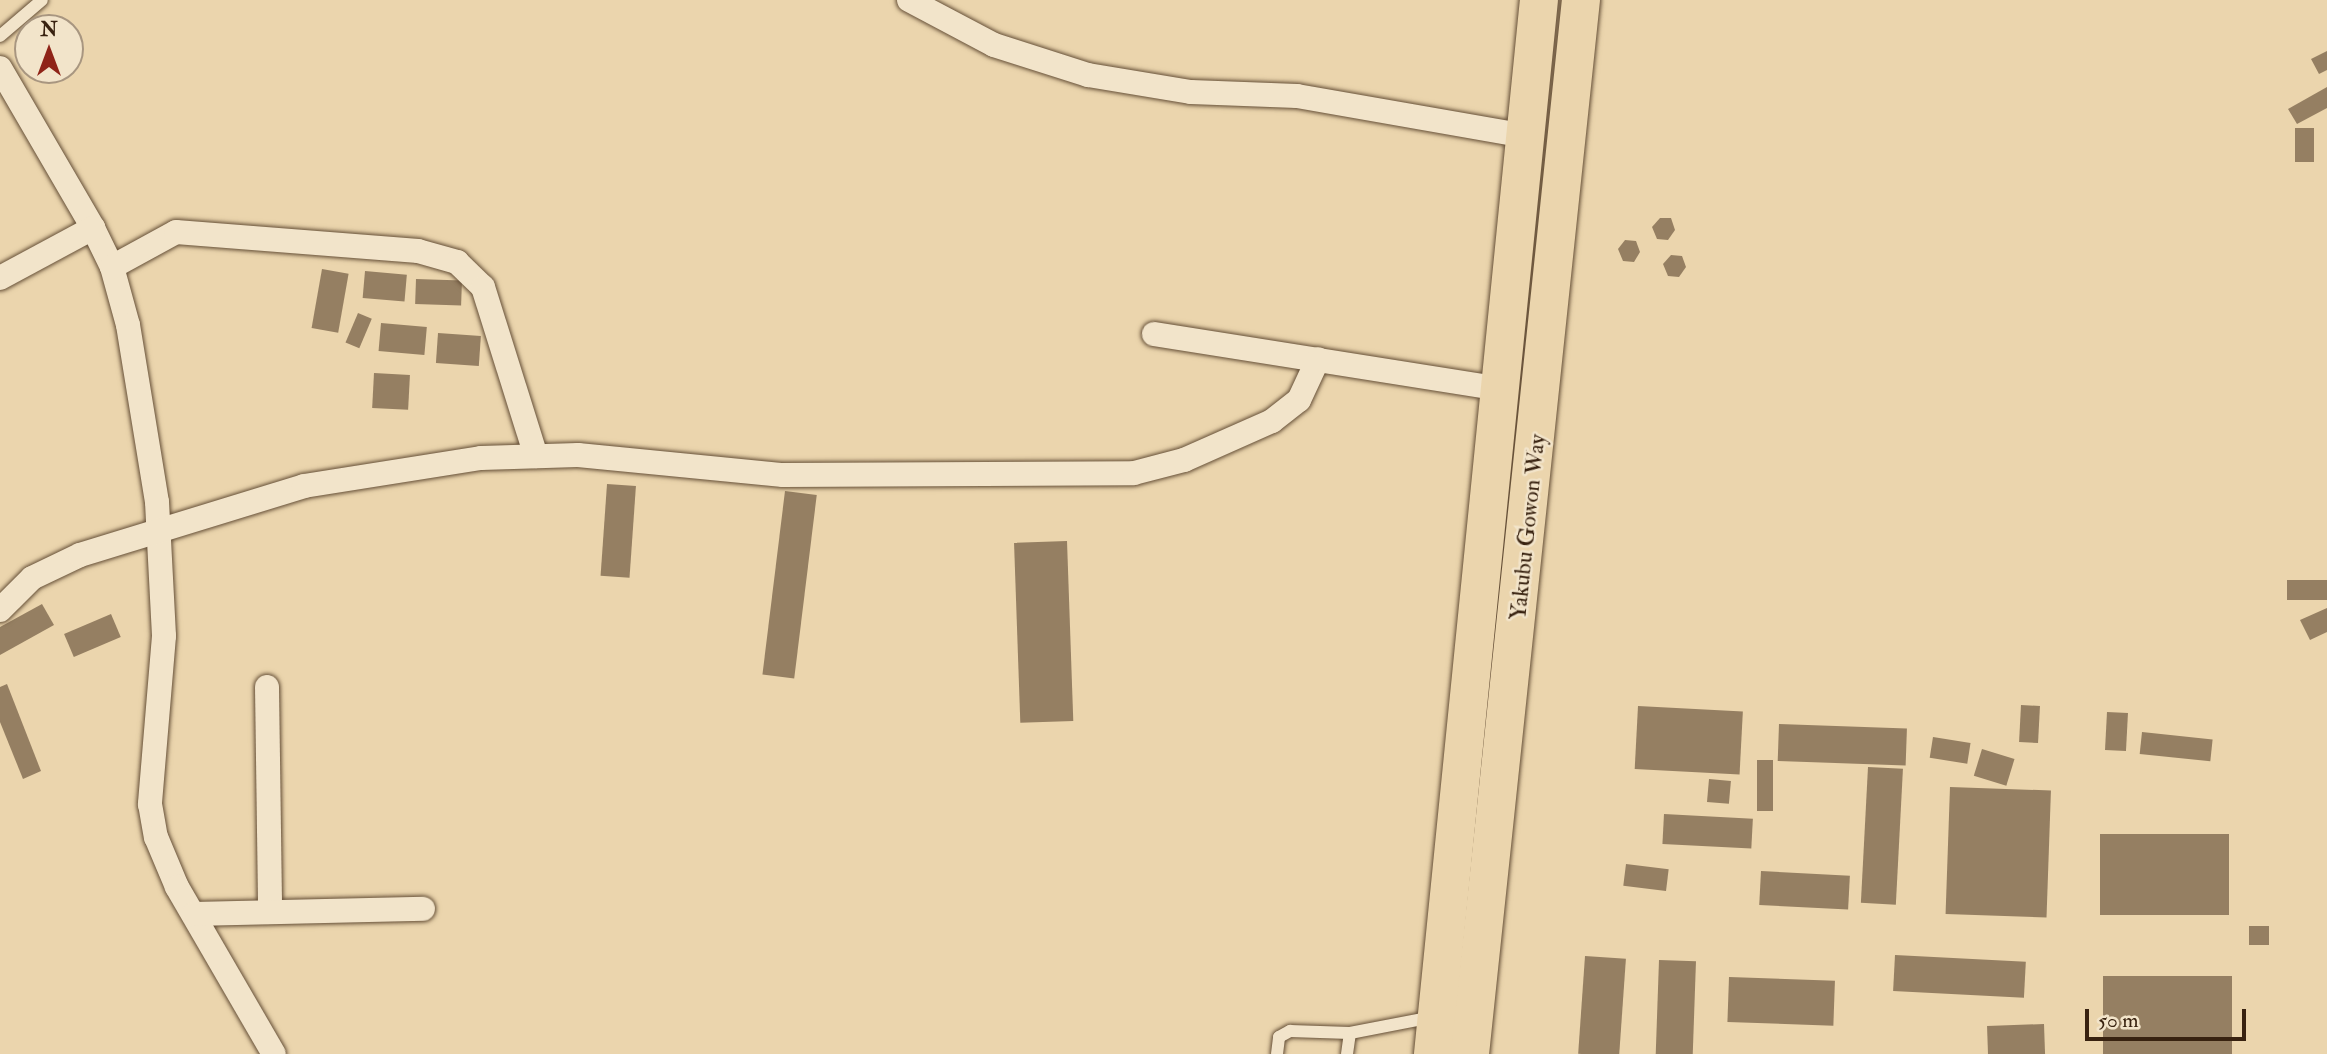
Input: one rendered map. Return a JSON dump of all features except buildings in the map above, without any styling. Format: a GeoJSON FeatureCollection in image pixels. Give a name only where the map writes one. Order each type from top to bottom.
{"type":"FeatureCollection","features":[{"type":"Feature","properties":{"kind":"highway","name":"Yakubu Gowon Way"},"geometry":{"type":"LineString","coordinates":[[1433,1054],[1539,0]]}},
{"type":"Feature","properties":{"kind":"highway","name":"Yakubu Gowon Way"},"geometry":{"type":"LineString","coordinates":[[1470,1054],[1581,0]]}},
{"type":"Feature","properties":{"kind":"highway"},"geometry":{"type":"LineString","coordinates":[[1487,516],[1528,518]]}},
{"type":"Feature","properties":{"kind":"street"},"geometry":{"type":"LineString","coordinates":[[909,0],[994,45],[1088,75],[1191,92],[1297,96],[1527,136]]}},
{"type":"Feature","properties":{"kind":"street"},"geometry":{"type":"LineString","coordinates":[[0,68],[113,267],[128,325],[158,534],[164,636],[150,804],[156,837],[194,914],[274,1054]]}},
{"type":"Feature","properties":{"kind":"street"},"geometry":{"type":"LineString","coordinates":[[0,278],[93,228]]}},
{"type":"Feature","properties":{"kind":"street"},"geometry":{"type":"LineString","coordinates":[[113,267],[176,232],[405,250],[457,262],[483,287],[536,456]]}},
{"type":"Feature","properties":{"kind":"street"},"geometry":{"type":"LineString","coordinates":[[1154,334],[1500,389]]}},
{"type":"Feature","properties":{"kind":"street"},"geometry":{"type":"LineString","coordinates":[[0,610],[32,578],[80,555],[158,534],[304,486],[481,458],[536,456],[783,475],[1134,474],[1184,460],[1272,421],[1299,400],[1318,359]]}},
{"type":"Feature","properties":{"kind":"street"},"geometry":{"type":"LineString","coordinates":[[267,687],[270,912]]}},
{"type":"Feature","properties":{"kind":"street"},"geometry":{"type":"LineString","coordinates":[[194,914],[423,909]]}},
{"type":"Feature","properties":{"kind":"lane"},"geometry":{"type":"LineString","coordinates":[[0,36],[42,0]]}},
{"type":"Feature","properties":{"kind":"lane"},"geometry":{"type":"LineString","coordinates":[[1277,1054],[1279,1037],[1290,1031],[1350,1033],[1437,1016]]}},
{"type":"Feature","properties":{"kind":"lane"},"geometry":{"type":"LineString","coordinates":[[1347,1054],[1350,1033]]}}]}
